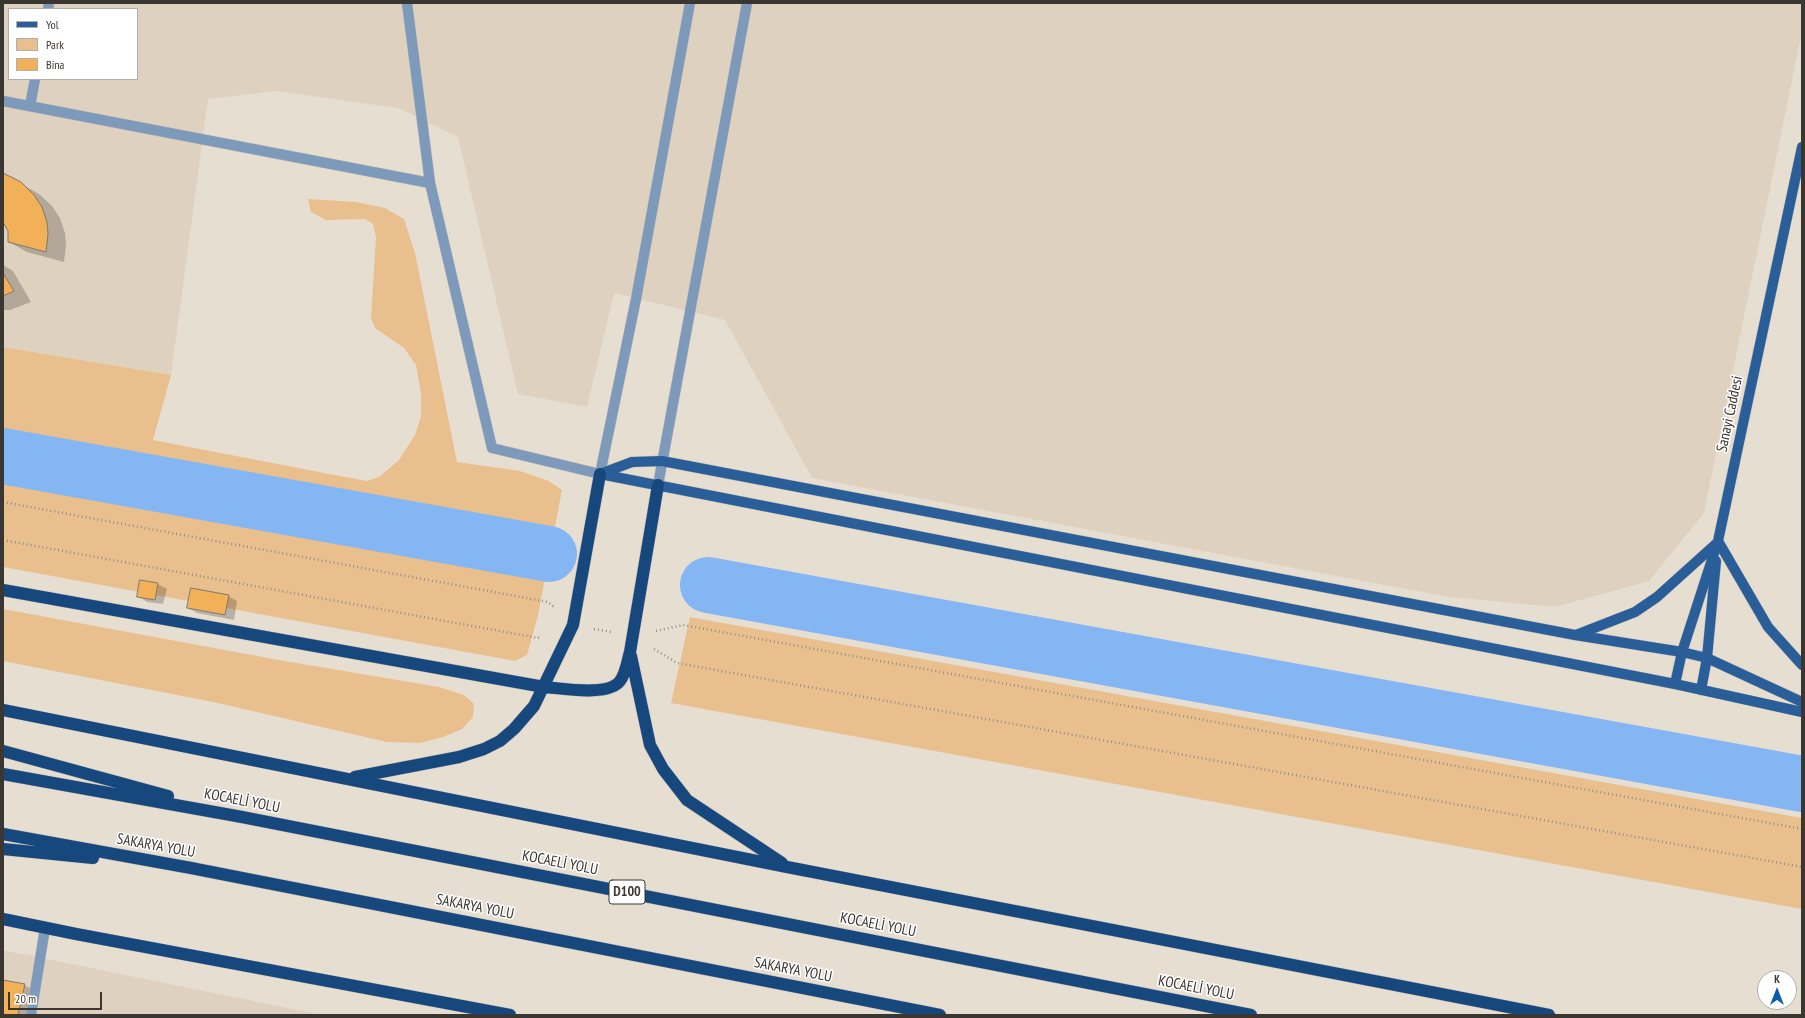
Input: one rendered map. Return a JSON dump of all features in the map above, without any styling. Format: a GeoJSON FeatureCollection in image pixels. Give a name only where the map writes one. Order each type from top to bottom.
{"type":"FeatureCollection","features":[{"type":"Feature","properties":{"kind":"highway"},"geometry":{"type":"LineString","coordinates":[[348,778],[459,757],[484,749],[500,741],[514,729],[534,706],[573,625],[600,474]]}},
{"type":"Feature","properties":{"kind":"highway"},"geometry":{"type":"LineString","coordinates":[[3,590],[544,687],[597,691],[609,688],[619,683],[625,672],[630,652],[658,484]]}},
{"type":"Feature","properties":{"kind":"highway"},"geometry":{"type":"LineString","coordinates":[[630,652],[650,745],[663,769],[687,800],[788,867]]}},
{"type":"Feature","properties":{"kind":"highway"},"geometry":{"type":"LineString","coordinates":[[3,710],[788,867],[1286,962],[1549,1015]]}},
{"type":"Feature","properties":{"kind":"highway"},"geometry":{"type":"LineString","coordinates":[[3,751],[242,817]]}},
{"type":"Feature","properties":{"kind":"highway","name":"KOCAELİ YOLU"},"geometry":{"type":"LineString","coordinates":[[3,774],[242,817],[1251,1015]]}},
{"type":"Feature","properties":{"kind":"highway","name":"SAKARYA YOLU"},"geometry":{"type":"LineString","coordinates":[[3,834],[191,868],[940,1015]]}},
{"type":"Feature","properties":{"kind":"highway"},"geometry":{"type":"LineString","coordinates":[[3,849],[191,868]]}},
{"type":"Feature","properties":{"kind":"highway"},"geometry":{"type":"LineString","coordinates":[[3,919],[510,1015]]}},
{"type":"Feature","properties":{"kind":"main road","name":"Sanayi Caddesi"},"geometry":{"type":"LineString","coordinates":[[1675,684],[1682,652],[1718,542],[1802,147]]}},
{"type":"Feature","properties":{"kind":"main road"},"geometry":{"type":"LineString","coordinates":[[600,474],[632,462],[662,461],[1575,635],[1682,652],[1707,658],[1802,702]]}},
{"type":"Feature","properties":{"kind":"main road"},"geometry":{"type":"LineString","coordinates":[[600,474],[658,484],[1675,684],[1802,712]]}},
{"type":"Feature","properties":{"kind":"main road"},"geometry":{"type":"LineString","coordinates":[[1575,635],[1634,612],[1657,597],[1718,542]]}},
{"type":"Feature","properties":{"kind":"main road"},"geometry":{"type":"LineString","coordinates":[[1701,690],[1707,658],[1718,542]]}},
{"type":"Feature","properties":{"kind":"main road"},"geometry":{"type":"LineString","coordinates":[[1718,542],[1768,627],[1794,654],[1802,665]]}},
{"type":"Feature","properties":{"kind":"lane"},"geometry":{"type":"LineString","coordinates":[[407,3],[430,183],[492,448],[600,474],[636,298],[690,3]]}},
{"type":"Feature","properties":{"kind":"lane"},"geometry":{"type":"LineString","coordinates":[[658,484],[747,3]]}},
{"type":"Feature","properties":{"kind":"lane"},"geometry":{"type":"LineString","coordinates":[[30,106],[35,80]]}},
{"type":"Feature","properties":{"kind":"lane"},"geometry":{"type":"LineString","coordinates":[[3,101],[430,183]]}},
{"type":"Feature","properties":{"kind":"lane"},"geometry":{"type":"LineString","coordinates":[[31,1015],[45,928]]}},
{"type":"Feature","properties":{"kind":"path"},"geometry":{"type":"LineString","coordinates":[[3,502],[548,602],[573,625],[632,637],[677,663],[1802,867]]}},
{"type":"Feature","properties":{"kind":"path"},"geometry":{"type":"LineString","coordinates":[[3,540],[538,638],[573,625]]}},
{"type":"Feature","properties":{"kind":"path"},"geometry":{"type":"LineString","coordinates":[[632,637],[683,625],[1802,829]]}},
{"type":"Feature","properties":{"kind":"shaded area"},"geometry":{"type":"Polygon","coordinates":[[[3,3],[1802,3],[1802,31],[1704,513],[1649,581],[1555,607],[1449,597],[812,478],[725,320],[614,293],[587,407],[518,394],[458,137],[398,108],[276,91],[208,99],[171,375],[3,347],[3,3]]]}},
{"type":"Feature","properties":{"kind":"shaded area"},"geometry":{"type":"Polygon","coordinates":[[[3,950],[322,1015],[3,1015],[3,950]]]}},
{"type":"Feature","properties":{"kind":"green space"},"geometry":{"type":"Polygon","coordinates":[[[308,199],[356,202],[385,208],[404,219],[415,253],[457,462],[520,471],[549,481],[562,490],[538,615],[527,655],[515,661],[3,567],[3,347],[171,375],[153,440],[366,481],[379,477],[399,460],[415,435],[421,416],[421,393],[416,365],[404,348],[375,328],[371,318],[376,237],[373,224],[365,219],[326,220],[311,212],[308,199]]]}},
{"type":"Feature","properties":{"kind":"green space"},"geometry":{"type":"Polygon","coordinates":[[[3,609],[279,660],[439,687],[464,695],[474,704],[473,717],[462,729],[443,737],[420,743],[387,742],[213,702],[3,661],[3,609]]]}},
{"type":"Feature","properties":{"kind":"green space"},"geometry":{"type":"Polygon","coordinates":[[[690,617],[1802,818],[1802,909],[671,703],[690,617]]]}},
{"type":"Feature","properties":{"kind":"building"},"geometry":{"type":"Polygon","coordinates":[[[3,173],[21,182],[34,195],[42,207],[47,222],[48,234],[46,252],[8,242],[8,231],[3,222],[3,173]]]}},
{"type":"Feature","properties":{"kind":"building"},"geometry":{"type":"Polygon","coordinates":[[[3,273],[14,291],[3,296],[3,273]]]}},
{"type":"Feature","properties":{"kind":"building"},"geometry":{"type":"Polygon","coordinates":[[[140,580],[158,583],[155,600],[137,597],[140,580]]]}},
{"type":"Feature","properties":{"kind":"building"},"geometry":{"type":"Polygon","coordinates":[[[191,588],[229,595],[225,615],[187,608],[191,588]]]}},
{"type":"Feature","properties":{"kind":"building"},"geometry":{"type":"Polygon","coordinates":[[[3,980],[25,984],[18,1015],[3,1015],[3,980]]]}},
{"type":"Feature","properties":{"kind":"waterway"},"geometry":{"type":"LineString","coordinates":[[3,456],[549,554]]}},
{"type":"Feature","properties":{"kind":"waterway"},"geometry":{"type":"LineString","coordinates":[[708,585],[1802,784]]}}]}
